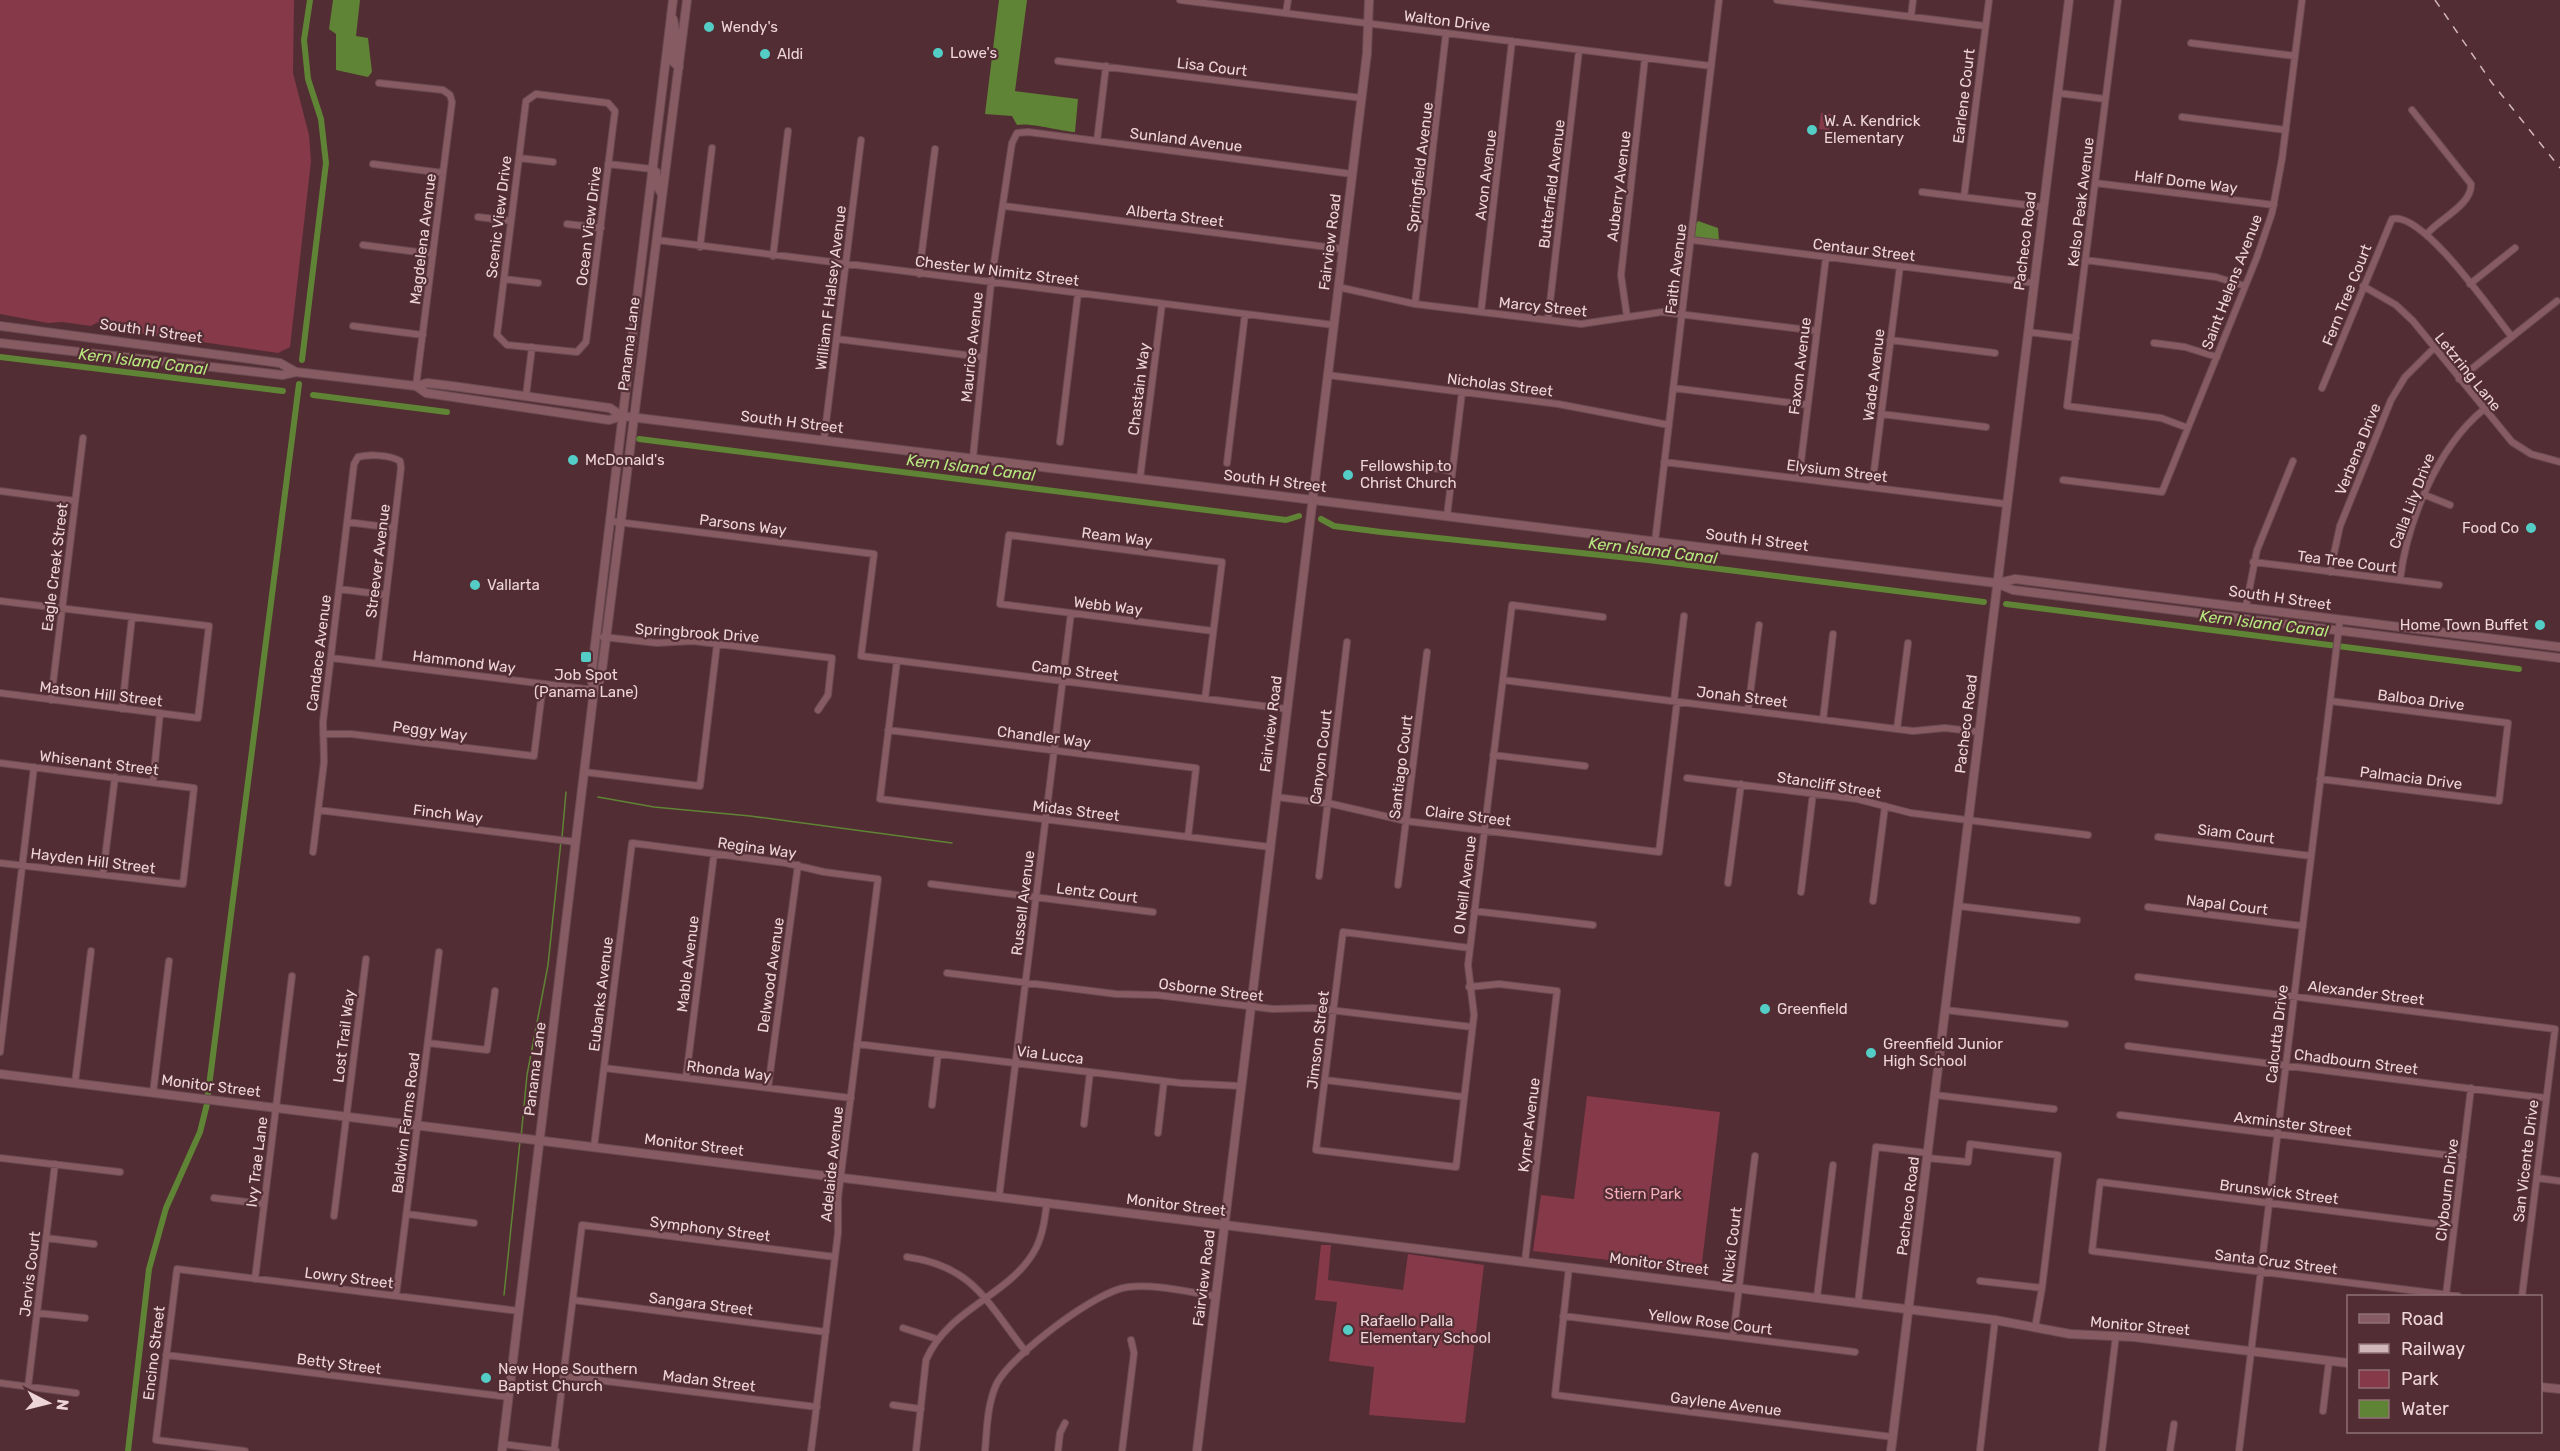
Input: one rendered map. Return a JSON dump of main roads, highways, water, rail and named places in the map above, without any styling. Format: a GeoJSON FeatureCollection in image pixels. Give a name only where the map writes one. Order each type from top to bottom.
{"type":"FeatureCollection","features":[{"type":"Feature","properties":{"kind":"main road","name":"Panama Lane"},"geometry":{"type":"LineString","coordinates":[[502,1448],[594,690],[591,678],[621,416],[673,0]]}},
{"type":"Feature","properties":{"kind":"main road","name":"Panama Lane"},"geometry":{"type":"LineString","coordinates":[[594,690],[601,678],[687,0]]}},
{"type":"Feature","properties":{"kind":"main road"},"geometry":{"type":"LineString","coordinates":[[672,13],[675,30],[672,61],[679,67]]}},
{"type":"Feature","properties":{"kind":"main road"},"geometry":{"type":"LineString","coordinates":[[652,169],[656,172],[657,186],[662,195]]}},
{"type":"Feature","properties":{"kind":"main road"},"geometry":{"type":"LineString","coordinates":[[646,213],[651,235],[657,240]]}},
{"type":"Feature","properties":{"kind":"water"},"geometry":{"type":"Polygon","coordinates":[[[333,0],[360,0],[356,36],[368,38],[372,72],[368,77],[336,70],[336,34],[329,29],[333,0]]]}},
{"type":"Feature","properties":{"kind":"water"},"geometry":{"type":"Polygon","coordinates":[[[999,0],[1027,0],[1015,91],[1078,99],[1075,132],[1017,125],[1012,116],[985,114],[999,0]]]}},
{"type":"Feature","properties":{"kind":"water"},"geometry":{"type":"Polygon","coordinates":[[[1698,221],[1718,228],[1719,241],[1695,239],[1695,225],[1698,221]]]}},
{"type":"Feature","properties":{"kind":"waterway"},"geometry":{"type":"LineString","coordinates":[[302,360],[326,163],[321,119],[308,79],[304,40],[310,0]]}},
{"type":"Feature","properties":{"kind":"waterway","name":"Kern Island Canal"},"geometry":{"type":"LineString","coordinates":[[0,357],[283,391]]}},
{"type":"Feature","properties":{"kind":"waterway"},"geometry":{"type":"LineString","coordinates":[[208,1094],[299,384]]}},
{"type":"Feature","properties":{"kind":"waterway","name":"Kern Island Canal"},"geometry":{"type":"LineString","coordinates":[[313,395],[447,412]]}},
{"type":"Feature","properties":{"kind":"waterway","name":"Kern Island Canal"},"geometry":{"type":"LineString","coordinates":[[639,439],[1286,520],[1299,516]]}},
{"type":"Feature","properties":{"kind":"waterway","name":"Kern Island Canal"},"geometry":{"type":"LineString","coordinates":[[1321,519],[1334,526],[1381,532],[1648,560],[1984,602]]}},
{"type":"Feature","properties":{"kind":"waterway","name":"Kern Island Canal"},"geometry":{"type":"LineString","coordinates":[[2006,604],[2519,669]]}},
{"type":"Feature","properties":{"kind":"waterway"},"geometry":{"type":"LineString","coordinates":[[562,837],[566,792]]}},
{"type":"Feature","properties":{"kind":"waterway"},"geometry":{"type":"LineString","coordinates":[[598,797],[654,807],[750,816],[952,843]]}},
{"type":"Feature","properties":{"kind":"waterway"},"geometry":{"type":"LineString","coordinates":[[521,1137],[527,1075],[548,965],[561,841]]}},
{"type":"Feature","properties":{"kind":"waterway"},"geometry":{"type":"LineString","coordinates":[[128,1451],[149,1269],[166,1208],[200,1132],[207,1104]]}},
{"type":"Feature","properties":{"kind":"waterway"},"geometry":{"type":"LineString","coordinates":[[504,1295],[520,1141]]}},
{"type":"Feature","properties":{"kind":"railway"},"geometry":{"type":"LineString","coordinates":[[2435,0],[2492,83],[2560,168]]}},
{"type":"Feature","properties":{"kind":"place","name":"Wendy's"},"geometry":{"type":"Point","coordinates":[709,27]}},
{"type":"Feature","properties":{"kind":"place","name":"Lowe's"},"geometry":{"type":"Point","coordinates":[938,53]}},
{"type":"Feature","properties":{"kind":"place","name":"Aldi"},"geometry":{"type":"Point","coordinates":[765,54]}},
{"type":"Feature","properties":{"kind":"place","name":"W. A. Kendrick Elementary"},"geometry":{"type":"Point","coordinates":[1812,130]}},
{"type":"Feature","properties":{"kind":"place","name":"McDonald's"},"geometry":{"type":"Point","coordinates":[573,460]}},
{"type":"Feature","properties":{"kind":"place","name":"Fellowship to Christ Church"},"geometry":{"type":"Point","coordinates":[1348,475]}},
{"type":"Feature","properties":{"kind":"place","name":"Food Co"},"geometry":{"type":"Point","coordinates":[2531,528]}},
{"type":"Feature","properties":{"kind":"place","name":"Vallarta"},"geometry":{"type":"Point","coordinates":[475,585]}},
{"type":"Feature","properties":{"kind":"place","name":"Home Town Buffet"},"geometry":{"type":"Point","coordinates":[2540,625]}},
{"type":"Feature","properties":{"kind":"place","name":"Job Spot (Panama Lane)"},"geometry":{"type":"Point","coordinates":[586,657]}},
{"type":"Feature","properties":{"kind":"place","name":"Greenfield"},"geometry":{"type":"Point","coordinates":[1765,1009]}},
{"type":"Feature","properties":{"kind":"place","name":"Greenfield Junior High School"},"geometry":{"type":"Point","coordinates":[1871,1053]}},
{"type":"Feature","properties":{"kind":"place","name":"Rafaello Palla Elementary School"},"geometry":{"type":"Point","coordinates":[1348,1330]}},
{"type":"Feature","properties":{"kind":"place","name":"New Hope Southern Baptist Church"},"geometry":{"type":"Point","coordinates":[486,1378]}},
{"type":"Feature","properties":{"kind":"park label","name":"Stiern Park"},"geometry":{"type":"Point","coordinates":[1643,1194]}}]}
